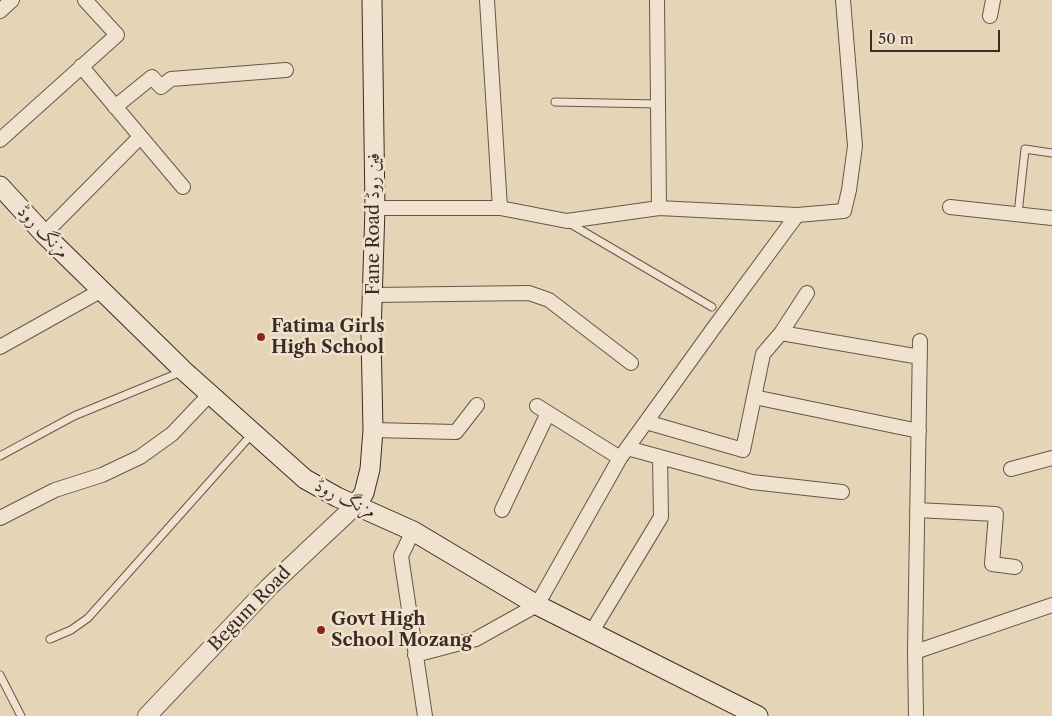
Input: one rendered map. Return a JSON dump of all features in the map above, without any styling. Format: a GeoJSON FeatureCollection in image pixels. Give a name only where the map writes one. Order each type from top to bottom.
{"type":"FeatureCollection","features":[{"type":"Feature","properties":{"kind":"main road","name":"Fane Road فین روڈ"},"geometry":{"type":"LineString","coordinates":[[356,506],[364,493],[370,468],[374,430],[371,335],[374,295],[375,208],[372,0]]}},
{"type":"Feature","properties":{"kind":"main road","name":"مزنگ روڈ"},"geometry":{"type":"LineString","coordinates":[[0,186],[44,234],[184,371],[253,434],[318,488],[413,531],[537,606],[758,716]]}},
{"type":"Feature","properties":{"kind":"street"},"geometry":{"type":"LineString","coordinates":[[0,11],[12,0]]}},
{"type":"Feature","properties":{"kind":"street"},"geometry":{"type":"LineString","coordinates":[[0,140],[116,35],[85,0]]}},
{"type":"Feature","properties":{"kind":"street"},"geometry":{"type":"LineString","coordinates":[[487,0],[500,208]]}},
{"type":"Feature","properties":{"kind":"street"},"geometry":{"type":"LineString","coordinates":[[657,0],[659,208]]}},
{"type":"Feature","properties":{"kind":"street"},"geometry":{"type":"LineString","coordinates":[[375,208],[500,208],[567,221],[659,208],[797,215],[844,211],[855,146],[843,0]]}},
{"type":"Feature","properties":{"kind":"street"},"geometry":{"type":"LineString","coordinates":[[990,16],[993,0]]}},
{"type":"Feature","properties":{"kind":"street"},"geometry":{"type":"LineString","coordinates":[[81,66],[183,187]]}},
{"type":"Feature","properties":{"kind":"street"},"geometry":{"type":"LineString","coordinates":[[116,108],[152,77],[161,87],[172,79],[286,70]]}},
{"type":"Feature","properties":{"kind":"street"},"geometry":{"type":"LineString","coordinates":[[44,234],[140,137]]}},
{"type":"Feature","properties":{"kind":"street"},"geometry":{"type":"LineString","coordinates":[[950,207],[1052,218]]}},
{"type":"Feature","properties":{"kind":"street"},"geometry":{"type":"LineString","coordinates":[[415,655],[476,639],[537,606],[624,453],[797,215]]}},
{"type":"Feature","properties":{"kind":"street"},"geometry":{"type":"LineString","coordinates":[[0,347],[102,290]]}},
{"type":"Feature","properties":{"kind":"street"},"geometry":{"type":"LineString","coordinates":[[374,295],[529,292],[550,300],[631,363]]}},
{"type":"Feature","properties":{"kind":"street"},"geometry":{"type":"LineString","coordinates":[[646,422],[743,450],[762,354],[781,333],[807,293]]}},
{"type":"Feature","properties":{"kind":"street"},"geometry":{"type":"LineString","coordinates":[[781,333],[920,358]]}},
{"type":"Feature","properties":{"kind":"street"},"geometry":{"type":"LineString","coordinates":[[916,716],[915,652],[920,341]]}},
{"type":"Feature","properties":{"kind":"street"},"geometry":{"type":"LineString","coordinates":[[0,518],[55,490],[102,475],[140,457],[172,434],[210,394]]}},
{"type":"Feature","properties":{"kind":"street"},"geometry":{"type":"LineString","coordinates":[[754,397],[919,431]]}},
{"type":"Feature","properties":{"kind":"street"},"geometry":{"type":"LineString","coordinates":[[374,430],[456,432],[477,405]]}},
{"type":"Feature","properties":{"kind":"street"},"geometry":{"type":"LineString","coordinates":[[502,510],[542,410],[624,453],[660,457],[752,482],[842,492]]}},
{"type":"Feature","properties":{"kind":"street"},"geometry":{"type":"LineString","coordinates":[[591,633],[661,516],[660,457]]}},
{"type":"Feature","properties":{"kind":"street"},"geometry":{"type":"LineString","coordinates":[[1010,469],[1052,458]]}},
{"type":"Feature","properties":{"kind":"street","name":"Begum Road"},"geometry":{"type":"LineString","coordinates":[[147,716],[268,587],[356,506]]}},
{"type":"Feature","properties":{"kind":"street"},"geometry":{"type":"LineString","coordinates":[[918,510],[996,514],[992,564],[1015,567]]}},
{"type":"Feature","properties":{"kind":"street"},"geometry":{"type":"LineString","coordinates":[[413,531],[401,556],[425,716]]}},
{"type":"Feature","properties":{"kind":"street"},"geometry":{"type":"LineString","coordinates":[[915,652],[1052,605]]}},
{"type":"Feature","properties":{"kind":"lane"},"geometry":{"type":"LineString","coordinates":[[556,102],[658,104]]}},
{"type":"Feature","properties":{"kind":"lane"},"geometry":{"type":"LineString","coordinates":[[1018,214],[1024,150],[1052,153]]}},
{"type":"Feature","properties":{"kind":"lane"},"geometry":{"type":"LineString","coordinates":[[567,221],[712,307]]}},
{"type":"Feature","properties":{"kind":"lane"},"geometry":{"type":"LineString","coordinates":[[0,456],[74,416],[184,371]]}},
{"type":"Feature","properties":{"kind":"lane"},"geometry":{"type":"LineString","coordinates":[[50,639],[70,630],[88,618],[253,434]]}},
{"type":"Feature","properties":{"kind":"lane"},"geometry":{"type":"LineString","coordinates":[[0,675],[21,716]]}},
{"type":"Feature","properties":{"kind":"place","name":"Fatima Girls High School"},"geometry":{"type":"Point","coordinates":[261,337]}},
{"type":"Feature","properties":{"kind":"place","name":"Govt High School Mozang"},"geometry":{"type":"Point","coordinates":[321,630]}}]}
